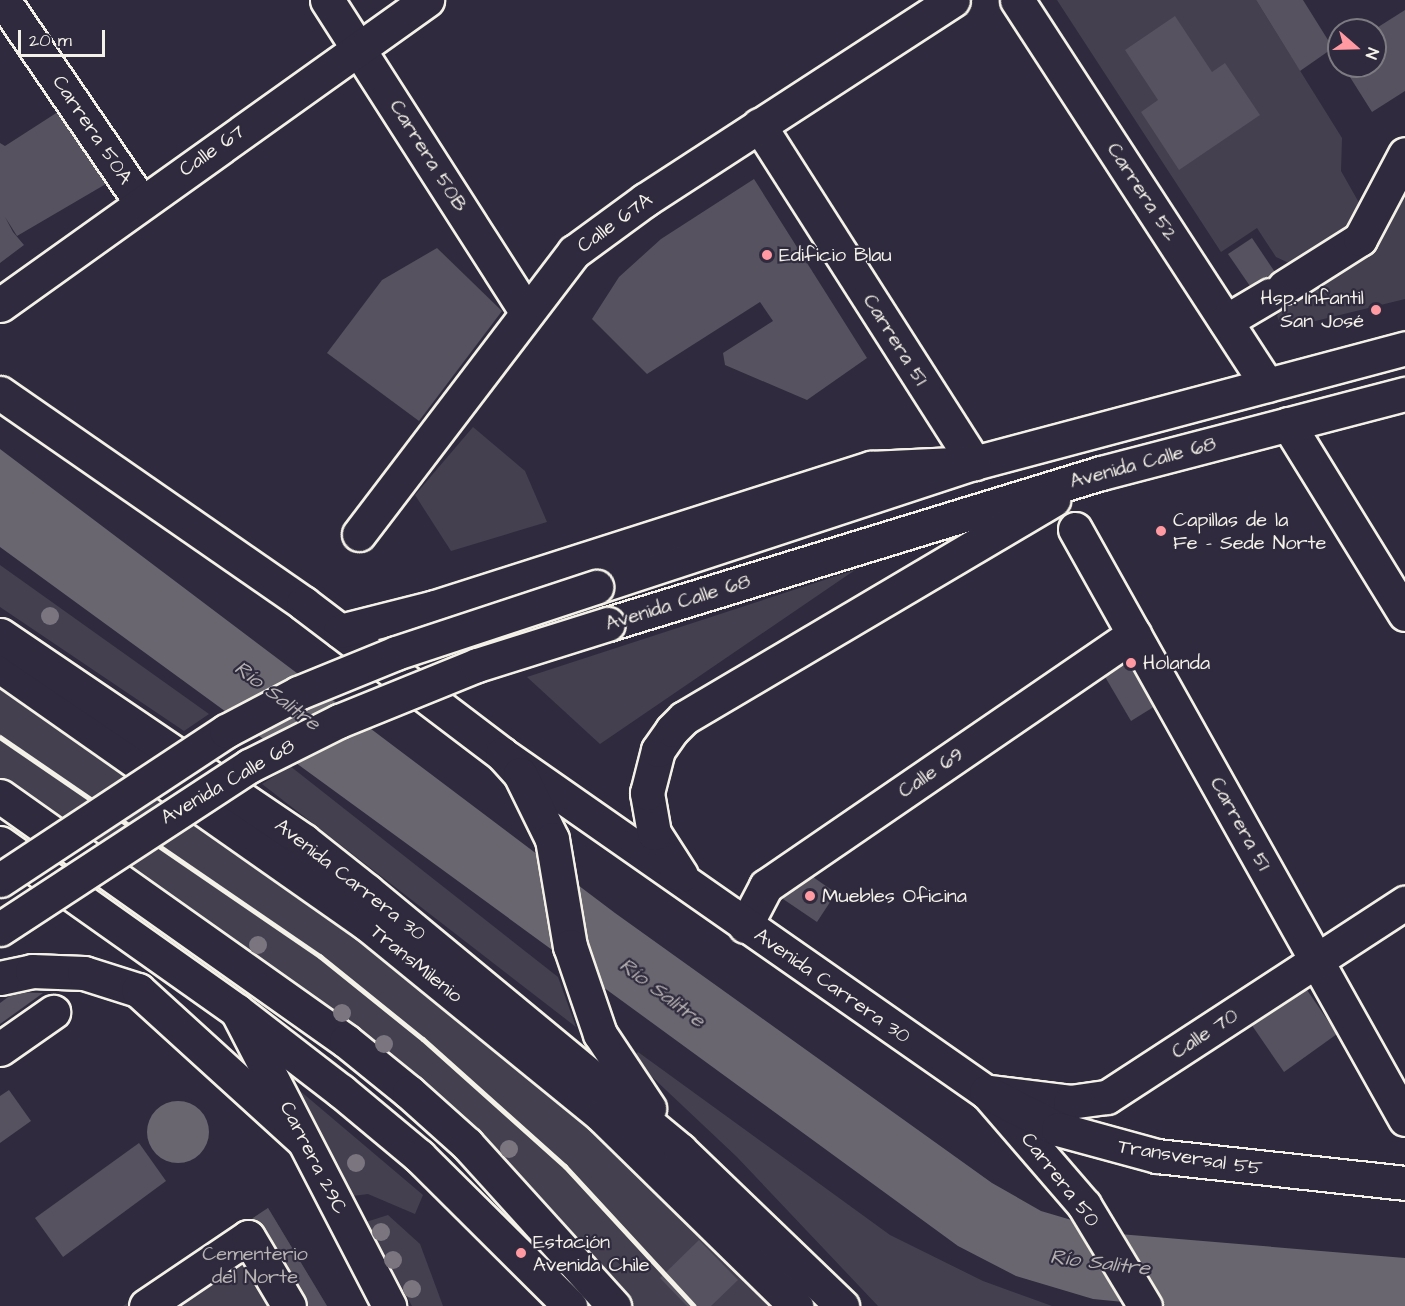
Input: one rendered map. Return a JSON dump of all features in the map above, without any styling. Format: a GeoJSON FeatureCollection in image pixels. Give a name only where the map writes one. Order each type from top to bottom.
{"type":"FeatureCollection","features":[{"type":"Feature","properties":{"kind":"main road","name":"Carrera 50A"},"geometry":{"type":"LineString","coordinates":[[3,0],[140,201]]}},
{"type":"Feature","properties":{"kind":"main road","name":"Carrera 50B"},"geometry":{"type":"LineString","coordinates":[[327,0],[527,313]]}},
{"type":"Feature","properties":{"kind":"main road","name":"Calle 67"},"geometry":{"type":"LineString","coordinates":[[0,305],[140,201],[428,0]]}},
{"type":"Feature","properties":{"kind":"main road","name":"Calle 67A"},"geometry":{"type":"LineString","coordinates":[[359,534],[574,252],[759,125],[953,0]]}},
{"type":"Feature","properties":{"kind":"main road","name":"Carrera 52"},"geometry":{"type":"LineString","coordinates":[[1017,0],[1267,385]]}},
{"type":"Feature","properties":{"kind":"main road","name":"Carrera 51"},"geometry":{"type":"LineString","coordinates":[[759,125],[974,463]]}},
{"type":"Feature","properties":{"kind":"main road"},"geometry":{"type":"LineString","coordinates":[[1226,321],[1360,239],[1405,154]]}},
{"type":"Feature","properties":{"kind":"main road","name":"Avenida Calle 68"},"geometry":{"type":"LineString","coordinates":[[0,880],[165,769],[298,693],[396,653],[974,463],[1405,348]]}},
{"type":"Feature","properties":{"kind":"main road","name":"Avenida Carrera 30"},"geometry":{"type":"LineString","coordinates":[[0,393],[340,631],[502,754],[693,891],[986,1092]]}},
{"type":"Feature","properties":{"kind":"main road","name":"Avenida Calle 68"},"geometry":{"type":"LineString","coordinates":[[0,929],[249,766],[339,721],[477,665],[1101,473],[1405,394]]}},
{"type":"Feature","properties":{"kind":"main road"},"geometry":{"type":"LineString","coordinates":[[1288,424],[1405,614]]}},
{"type":"Feature","properties":{"kind":"main road"},"geometry":{"type":"LineString","coordinates":[[340,631],[435,607],[871,468],[974,463]]}},
{"type":"Feature","properties":{"kind":"main road"},"geometry":{"type":"LineString","coordinates":[[693,891],[664,852],[649,816],[650,783],[658,750],[672,730],[694,712],[1101,473]]}},
{"type":"Feature","properties":{"kind":"main road","name":"Carrera 51"},"geometry":{"type":"LineString","coordinates":[[1075,529],[1405,1119]]}},
{"type":"Feature","properties":{"kind":"main road","name":"Avenida Carrera 30"},"geometry":{"type":"LineString","coordinates":[[0,634],[304,841],[493,992],[680,1150],[842,1306]]}},
{"type":"Feature","properties":{"kind":"main road","name":"Calle 69"},"geometry":{"type":"LineString","coordinates":[[745,926],[766,886],[1134,634]]}},
{"type":"Feature","properties":{"kind":"main road","name":"TransMilenio"},"geometry":{"type":"LineString","coordinates":[[0,666],[367,924],[602,1116],[796,1306]]}},
{"type":"Feature","properties":{"kind":"main road","name":"Avenida Carrera 30"},"geometry":{"type":"LineString","coordinates":[[502,754],[532,792],[552,839],[582,987],[614,1059],[680,1150]]}},
{"type":"Feature","properties":{"kind":"main road"},"geometry":{"type":"LineString","coordinates":[[0,796],[346,1041],[409,1092],[467,1144],[614,1306]]}},
{"type":"Feature","properties":{"kind":"main road"},"geometry":{"type":"LineString","coordinates":[[0,843],[237,1011],[419,1156],[570,1306]]}},
{"type":"Feature","properties":{"kind":"main road","name":"Calle 70"},"geometry":{"type":"LineString","coordinates":[[986,1092],[1070,1102],[1107,1097],[1405,903]]}},
{"type":"Feature","properties":{"kind":"main road"},"geometry":{"type":"LineString","coordinates":[[0,978],[32,971],[84,973],[138,990],[303,1140]]}},
{"type":"Feature","properties":{"kind":"main road","name":"Carrera 29C"},"geometry":{"type":"LineString","coordinates":[[237,1011],[389,1306]]}},
{"type":"Feature","properties":{"kind":"main road"},"geometry":{"type":"LineString","coordinates":[[0,1049],[53,1012]]}},
{"type":"Feature","properties":{"kind":"main road","name":"Transversal 55"},"geometry":{"type":"LineString","coordinates":[[986,1092],[1058,1129],[1130,1152],[1405,1183]]}},
{"type":"Feature","properties":{"kind":"main road","name":"Carrera 50"},"geometry":{"type":"LineString","coordinates":[[986,1092],[1045,1154],[1084,1205],[1145,1306]]}},
{"type":"Feature","properties":{"kind":"main road"},"geometry":{"type":"LineString","coordinates":[[146,1306],[248,1237],[288,1306]]}},
{"type":"Feature","properties":{"kind":"green space"},"geometry":{"type":"Polygon","coordinates":[[[1057,0],[1256,0],[1342,138],[1341,171],[1362,208],[1355,224],[1291,264],[1276,257],[1257,228],[1221,252],[1057,0]]]}},
{"type":"Feature","properties":{"kind":"green space"},"geometry":{"type":"Polygon","coordinates":[[[1405,175],[1405,299],[1291,327],[1281,325],[1277,316],[1283,305],[1366,253],[1405,175]]]}},
{"type":"Feature","properties":{"kind":"green space"},"geometry":{"type":"Polygon","coordinates":[[[473,427],[525,471],[547,522],[451,551],[415,495],[473,427]]]}},
{"type":"Feature","properties":{"kind":"green space"},"geometry":{"type":"Polygon","coordinates":[[[0,565],[209,714],[184,731],[0,607],[0,565]]]}},
{"type":"Feature","properties":{"kind":"green space"},"geometry":{"type":"Polygon","coordinates":[[[855,570],[600,744],[527,677],[855,570]]]}},
{"type":"Feature","properties":{"kind":"green space"},"geometry":{"type":"Polygon","coordinates":[[[0,677],[264,861],[524,1065],[781,1306],[633,1306],[521,1185],[0,783],[0,677]]]}},
{"type":"Feature","properties":{"kind":"green space"},"geometry":{"type":"Polygon","coordinates":[[[290,766],[558,977],[576,1027],[262,784],[290,766]]]}},
{"type":"Feature","properties":{"kind":"green space"},"geometry":{"type":"Polygon","coordinates":[[[638,1052],[890,1235],[983,1281],[1052,1306],[878,1306],[737,1157],[632,1058],[638,1052]]]}},
{"type":"Feature","properties":{"kind":"green space"},"geometry":{"type":"Polygon","coordinates":[[[286,1079],[423,1195],[415,1214],[368,1194],[345,1197],[286,1079]]]}},
{"type":"Feature","properties":{"kind":"green space","name":"Cementerio del Norte"},"geometry":{"type":"Polygon","coordinates":[[[268,1208],[327,1306],[123,1306],[268,1208]]]}},
{"type":"Feature","properties":{"kind":"green space"},"geometry":{"type":"Polygon","coordinates":[[[388,1215],[420,1244],[443,1306],[412,1306],[366,1222],[388,1215]]]}},
{"type":"Feature","properties":{"kind":"water","name":"Río Salitre"},"geometry":{"type":"Polygon","coordinates":[[[0,449],[615,913],[992,1183],[1041,1211],[1119,1234],[1405,1258],[1405,1306],[1164,1306],[1093,1299],[1016,1276],[958,1246],[0,547],[0,449]]]}},
{"type":"Feature","properties":{"kind":"water"},"geometry":{"type":"Polygon","coordinates":[[[172,1101],[184,1101],[200,1110],[207,1120],[209,1132],[207,1144],[200,1154],[184,1163],[172,1163],[161,1158],[152,1149],[147,1138],[147,1126],[152,1115],[161,1106],[172,1101]]]}},
{"type":"Feature","properties":{"kind":"building"},"geometry":{"type":"Polygon","coordinates":[[[1256,0],[1303,0],[1327,38],[1327,52],[1300,71],[1256,0]]]}},
{"type":"Feature","properties":{"kind":"building"},"geometry":{"type":"Polygon","coordinates":[[[1405,10],[1405,91],[1372,112],[1351,78],[1387,78],[1387,21],[1405,10]]]}},
{"type":"Feature","properties":{"kind":"building"},"geometry":{"type":"Polygon","coordinates":[[[1175,16],[1212,72],[1225,63],[1260,115],[1179,170],[1141,112],[1158,100],[1125,50],[1175,16]]]}},
{"type":"Feature","properties":{"kind":"building"},"geometry":{"type":"Polygon","coordinates":[[[64,108],[111,181],[17,236],[5,217],[13,232],[24,245],[0,263],[0,143],[5,146],[64,108]]]}},
{"type":"Feature","properties":{"kind":"building"},"geometry":{"type":"Polygon","coordinates":[[[754,179],[867,358],[807,400],[725,365],[723,353],[773,321],[760,302],[647,374],[592,319],[619,277],[661,239],[754,179]]]}},
{"type":"Feature","properties":{"kind":"building"},"geometry":{"type":"Polygon","coordinates":[[[1252,238],[1291,296],[1252,289],[1228,254],[1252,238]]]}},
{"type":"Feature","properties":{"kind":"building"},"geometry":{"type":"Polygon","coordinates":[[[437,248],[502,311],[419,421],[327,353],[382,280],[437,248]]]}},
{"type":"Feature","properties":{"kind":"building"},"geometry":{"type":"Polygon","coordinates":[[[1133,657],[1160,703],[1131,721],[1104,675],[1133,657]]]}},
{"type":"Feature","properties":{"kind":"building","name":"Muebles Oficina"},"geometry":{"type":"Polygon","coordinates":[[[803,870],[836,893],[817,922],[783,899],[803,870]]]}},
{"type":"Feature","properties":{"kind":"building"},"geometry":{"type":"Polygon","coordinates":[[[1305,987],[1337,1034],[1284,1072],[1251,1024],[1305,987]]]}},
{"type":"Feature","properties":{"kind":"building"},"geometry":{"type":"Polygon","coordinates":[[[15,992],[43,993],[0,1024],[0,1003],[15,992]]]}},
{"type":"Feature","properties":{"kind":"building"},"geometry":{"type":"Polygon","coordinates":[[[9,1090],[31,1121],[0,1143],[0,1096],[9,1090]]]}},
{"type":"Feature","properties":{"kind":"building"},"geometry":{"type":"Polygon","coordinates":[[[139,1143],[166,1181],[63,1257],[35,1218],[139,1143]]]}},
{"type":"Feature","properties":{"kind":"building"},"geometry":{"type":"Polygon","coordinates":[[[268,1208],[327,1306],[306,1306],[253,1218],[268,1208]]]}},
{"type":"Feature","properties":{"kind":"building"},"geometry":{"type":"Polygon","coordinates":[[[699,1240],[738,1280],[711,1306],[687,1306],[660,1278],[699,1240]]]}},
{"type":"Feature","properties":{"kind":"railway"},"geometry":{"type":"LineString","coordinates":[[0,737],[320,956],[423,1039],[565,1166],[694,1306]]}},
{"type":"Feature","properties":{"kind":"place","name":"Edificio Blau"},"geometry":{"type":"Point","coordinates":[767,255]}},
{"type":"Feature","properties":{"kind":"place","name":"Hsp. Infantil San José"},"geometry":{"type":"Point","coordinates":[1376,310]}},
{"type":"Feature","properties":{"kind":"place","name":"Capillas de la Fe - Sede Norte"},"geometry":{"type":"Point","coordinates":[1161,531]}},
{"type":"Feature","properties":{"kind":"place","name":"Holanda"},"geometry":{"type":"Point","coordinates":[1131,663]}},
{"type":"Feature","properties":{"kind":"place","name":"Muebles Oficina"},"geometry":{"type":"Point","coordinates":[810,896]}},
{"type":"Feature","properties":{"kind":"place","name":"Estación Avenida Chile"},"geometry":{"type":"Point","coordinates":[521,1253]}}]}
